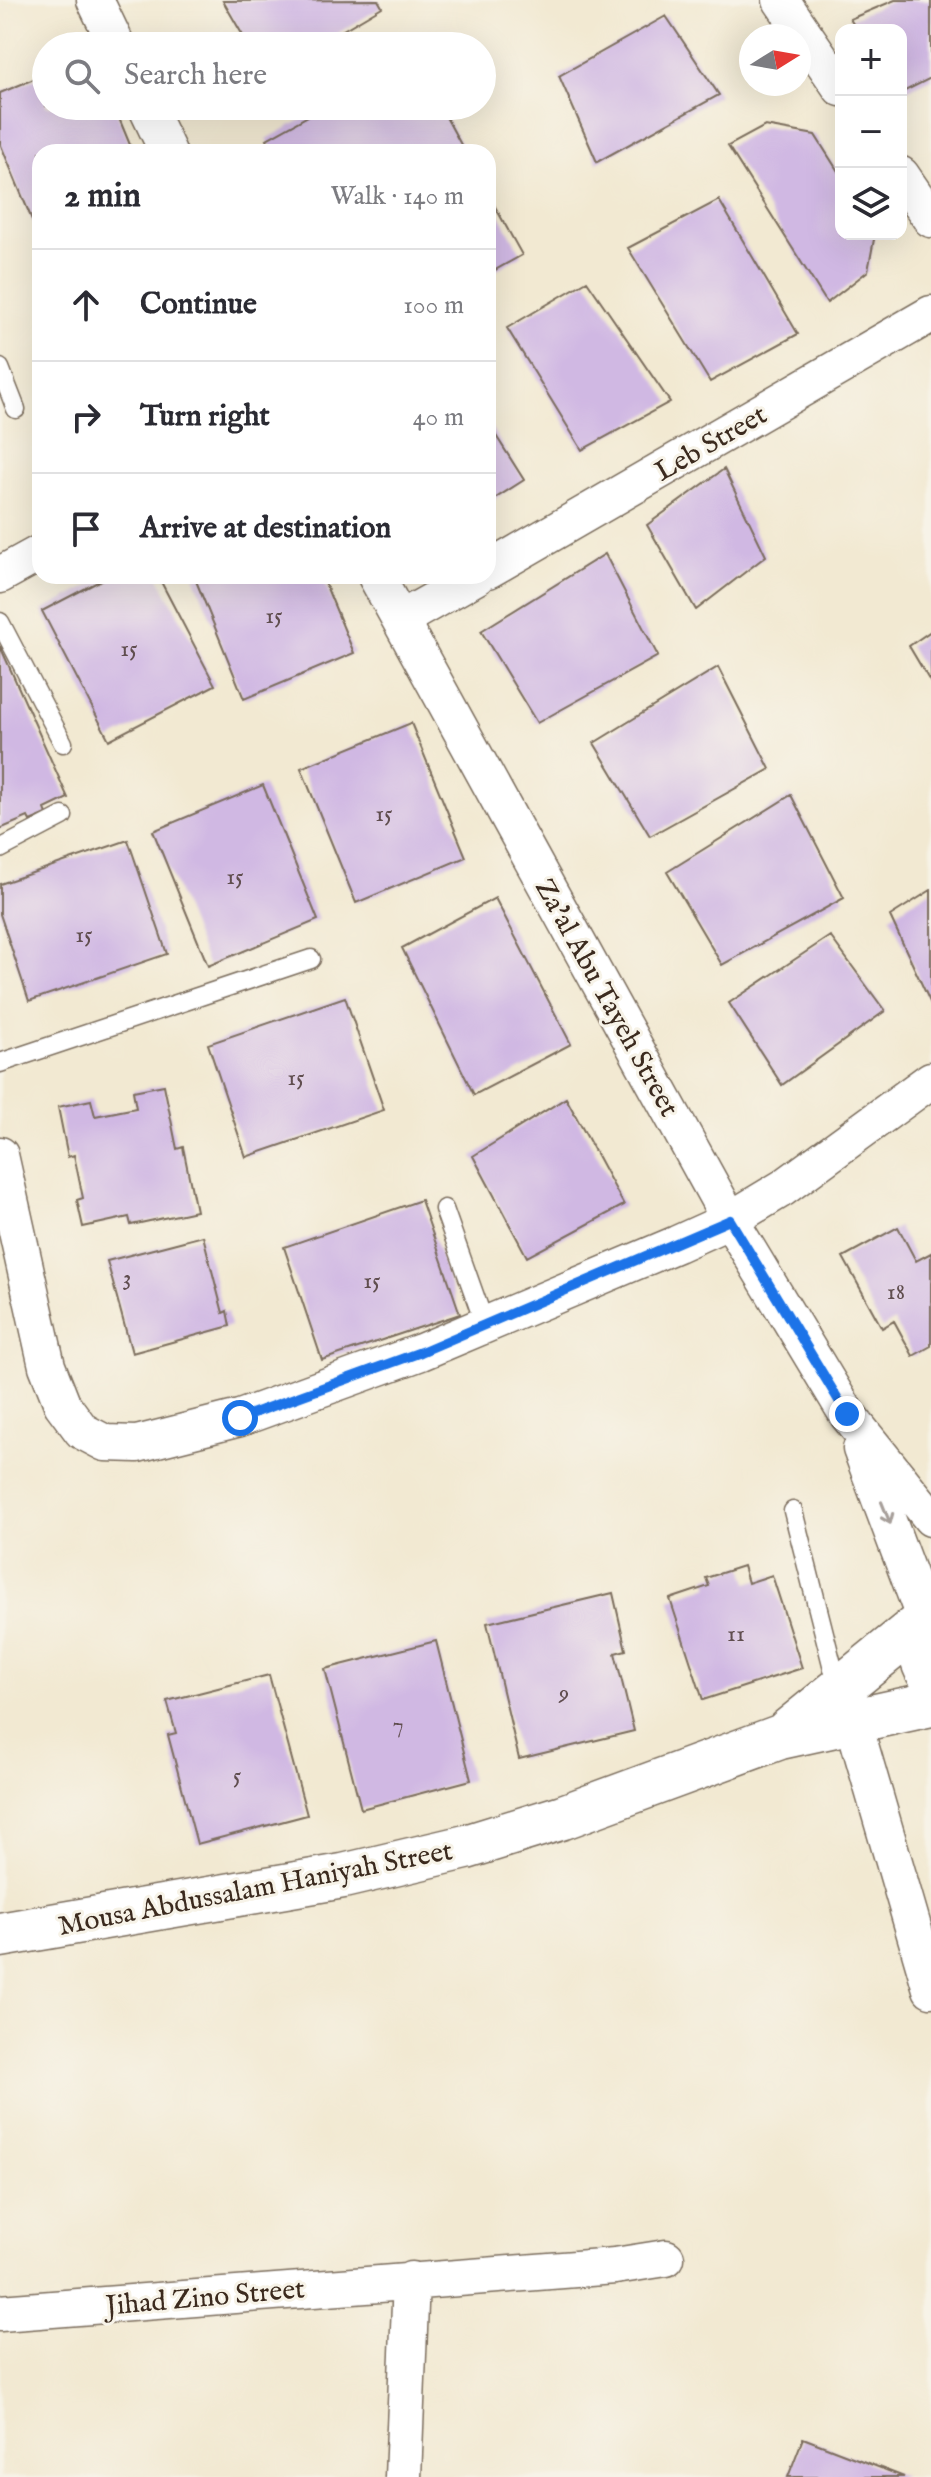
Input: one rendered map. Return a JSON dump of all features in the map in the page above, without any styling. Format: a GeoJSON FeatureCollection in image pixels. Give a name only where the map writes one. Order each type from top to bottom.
{"type":"FeatureCollection","features":[{"type":"Feature","properties":{"kind":"street"},"geometry":{"type":"LineString","coordinates":[[95,0],[110,32]]}},
{"type":"Feature","properties":{"kind":"street"},"geometry":{"type":"LineString","coordinates":[[781,0],[835,79]]}},
{"type":"Feature","properties":{"kind":"street"},"geometry":{"type":"LineString","coordinates":[[153,120],[164,144]]}},
{"type":"Feature","properties":{"kind":"street"},"geometry":{"type":"LineString","coordinates":[[907,184],[931,219]]}},
{"type":"Feature","properties":{"kind":"street","name":"Leb Street"},"geometry":{"type":"LineString","coordinates":[[496,565],[931,314]]}},
{"type":"Feature","properties":{"kind":"street"},"geometry":{"type":"LineString","coordinates":[[0,575],[32,557]]}},
{"type":"Feature","properties":{"kind":"street","name":"Za'al Abu Tayeh Street"},"geometry":{"type":"LineString","coordinates":[[381,584],[730,1220],[847,1414],[931,1518]]}},
{"type":"Feature","properties":{"kind":"street"},"geometry":{"type":"LineString","coordinates":[[401,619],[463,584]]}},
{"type":"Feature","properties":{"kind":"street"},"geometry":{"type":"LineString","coordinates":[[0,1155],[47,1366],[62,1404],[82,1431],[105,1443],[137,1444],[240,1418],[485,1325],[730,1220],[783,1188],[931,1080]]}},
{"type":"Feature","properties":{"kind":"street","name":"Za'al Abu Tayeh Street"},"geometry":{"type":"LineString","coordinates":[[847,1414],[925,1614]]}},
{"type":"Feature","properties":{"kind":"street"},"geometry":{"type":"LineString","coordinates":[[925,1614],[919,1645],[931,1677]]}},
{"type":"Feature","properties":{"kind":"street","name":"Mousa Abdussalam Haniyah Street"},"geometry":{"type":"LineString","coordinates":[[846,1706],[925,1614]]}},
{"type":"Feature","properties":{"kind":"street","name":"Mousa Abdussalam Haniyah Street"},"geometry":{"type":"LineString","coordinates":[[0,1935],[343,1876],[466,1847],[563,1817],[780,1737],[846,1706],[931,1704]]}},
{"type":"Feature","properties":{"kind":"street"},"geometry":{"type":"LineString","coordinates":[[846,1706],[931,1989]]}},
{"type":"Feature","properties":{"kind":"street","name":"Jihad Zino Street"},"geometry":{"type":"LineString","coordinates":[[0,2313],[615,2266],[666,2258]]}},
{"type":"Feature","properties":{"kind":"street"},"geometry":{"type":"LineString","coordinates":[[403,2477],[411,2280]]}},
{"type":"Feature","properties":{"kind":"lane"},"geometry":{"type":"LineString","coordinates":[[0,368],[16,409]]}},
{"type":"Feature","properties":{"kind":"lane"},"geometry":{"type":"LineString","coordinates":[[0,622],[63,743]]}},
{"type":"Feature","properties":{"kind":"lane"},"geometry":{"type":"LineString","coordinates":[[0,849],[63,816]]}},
{"type":"Feature","properties":{"kind":"lane"},"geometry":{"type":"LineString","coordinates":[[0,1063],[311,959]]}},
{"type":"Feature","properties":{"kind":"lane"},"geometry":{"type":"LineString","coordinates":[[444,1209],[485,1325]]}},
{"type":"Feature","properties":{"kind":"lane"},"geometry":{"type":"LineString","coordinates":[[793,1511],[846,1706]]}},
{"type":"Feature","properties":{"kind":"building"},"geometry":{"type":"Polygon","coordinates":[[[378,0],[382,7],[340,32],[241,32],[223,1],[378,0]]]}},
{"type":"Feature","properties":{"kind":"building"},"geometry":{"type":"Polygon","coordinates":[[[895,0],[931,0],[931,78],[907,90],[907,24],[853,24],[850,19],[895,0]]]}},
{"type":"Feature","properties":{"kind":"building"},"geometry":{"type":"Polygon","coordinates":[[[666,16],[719,95],[597,162],[559,76],[666,16]]]}},
{"type":"Feature","properties":{"kind":"building"},"geometry":{"type":"Polygon","coordinates":[[[32,80],[32,120],[120,120],[130,144],[32,144],[32,220],[0,143],[0,93],[32,80]]]}},
{"type":"Feature","properties":{"kind":"building"},"geometry":{"type":"Polygon","coordinates":[[[301,120],[448,120],[461,144],[270,144],[267,139],[301,120]]]}},
{"type":"Feature","properties":{"kind":"building"},"geometry":{"type":"Polygon","coordinates":[[[765,126],[815,135],[835,167],[835,240],[874,240],[868,271],[827,303],[728,146],[765,126]]]}},
{"type":"Feature","properties":{"kind":"building"},"geometry":{"type":"Polygon","coordinates":[[[719,200],[798,334],[710,382],[628,248],[719,200]]]}},
{"type":"Feature","properties":{"kind":"building"},"geometry":{"type":"Polygon","coordinates":[[[496,208],[522,255],[496,270],[496,208]]]}},
{"type":"Feature","properties":{"kind":"building"},"geometry":{"type":"Polygon","coordinates":[[[587,281],[670,402],[582,450],[507,328],[587,281]]]}},
{"type":"Feature","properties":{"kind":"building"},"geometry":{"type":"Polygon","coordinates":[[[496,436],[524,480],[496,498],[496,436]]]}},
{"type":"Feature","properties":{"kind":"building"},"geometry":{"type":"Polygon","coordinates":[[[724,469],[766,556],[696,610],[647,525],[724,469]]]}},
{"type":"Feature","properties":{"kind":"building"},"geometry":{"type":"Polygon","coordinates":[[[605,554],[658,656],[537,723],[481,631],[605,554]]]}},
{"type":"Feature","properties":{"kind":"building"},"geometry":{"type":"Polygon","coordinates":[[[94,584],[162,584],[215,685],[109,740],[42,611],[94,584]]]}},
{"type":"Feature","properties":{"kind":"building"},"geometry":{"type":"Polygon","coordinates":[[[197,584],[325,584],[354,653],[244,699],[197,584]]]}},
{"type":"Feature","properties":{"kind":"building"},"geometry":{"type":"Polygon","coordinates":[[[931,631],[931,683],[909,646],[931,631]]]}},
{"type":"Feature","properties":{"kind":"building"},"geometry":{"type":"Polygon","coordinates":[[[0,646],[68,798],[45,809],[47,814],[30,821],[28,817],[0,829],[0,646]]]}},
{"type":"Feature","properties":{"kind":"building"},"geometry":{"type":"Polygon","coordinates":[[[718,667],[770,769],[650,836],[594,743],[718,667]]]}},
{"type":"Feature","properties":{"kind":"building"},"geometry":{"type":"Polygon","coordinates":[[[411,723],[466,857],[356,903],[301,768],[411,723]]]}},
{"type":"Feature","properties":{"kind":"building"},"geometry":{"type":"Polygon","coordinates":[[[263,785],[318,920],[208,966],[153,831],[263,785]]]}},
{"type":"Feature","properties":{"kind":"building"},"geometry":{"type":"Polygon","coordinates":[[[791,795],[844,898],[722,965],[667,872],[791,795]]]}},
{"type":"Feature","properties":{"kind":"building"},"geometry":{"type":"Polygon","coordinates":[[[128,840],[167,954],[29,1001],[0,914],[0,884],[128,840]]]}},
{"type":"Feature","properties":{"kind":"building"},"geometry":{"type":"Polygon","coordinates":[[[931,890],[931,1004],[890,916],[931,890]]]}},
{"type":"Feature","properties":{"kind":"building"},"geometry":{"type":"Polygon","coordinates":[[[495,898],[571,1044],[474,1095],[402,948],[495,898]]]}},
{"type":"Feature","properties":{"kind":"building"},"geometry":{"type":"Polygon","coordinates":[[[830,936],[885,1011],[782,1085],[729,1003],[830,936]]]}},
{"type":"Feature","properties":{"kind":"building"},"geometry":{"type":"Polygon","coordinates":[[[345,997],[384,1110],[246,1157],[208,1044],[345,997]]]}},
{"type":"Feature","properties":{"kind":"building"},"geometry":{"type":"Polygon","coordinates":[[[164,1085],[177,1149],[183,1147],[196,1211],[131,1225],[129,1217],[83,1227],[77,1200],[83,1198],[74,1155],[68,1157],[58,1107],[91,1100],[95,1116],[136,1108],[133,1091],[164,1085]]]}},
{"type":"Feature","properties":{"kind":"building"},"geometry":{"type":"Polygon","coordinates":[[[566,1098],[624,1205],[527,1257],[473,1156],[566,1098]]]}},
{"type":"Feature","properties":{"kind":"building"},"geometry":{"type":"Polygon","coordinates":[[[421,1200],[460,1314],[322,1360],[284,1247],[421,1200]]]}},
{"type":"Feature","properties":{"kind":"building"},"geometry":{"type":"Polygon","coordinates":[[[898,1227],[916,1261],[931,1253],[931,1346],[913,1356],[894,1321],[882,1328],[843,1257],[898,1227]]]}},
{"type":"Feature","properties":{"kind":"building"},"geometry":{"type":"Polygon","coordinates":[[[203,1236],[223,1313],[227,1311],[230,1326],[132,1353],[107,1261],[203,1236]]]}},
{"type":"Feature","properties":{"kind":"building"},"geometry":{"type":"Polygon","coordinates":[[[743,1566],[748,1583],[772,1575],[802,1668],[703,1700],[670,1599],[709,1586],[706,1578],[743,1566]]]}},
{"type":"Feature","properties":{"kind":"building"},"geometry":{"type":"Polygon","coordinates":[[[613,1593],[626,1650],[615,1653],[634,1731],[519,1759],[487,1623],[613,1593]]]}},
{"type":"Feature","properties":{"kind":"building"},"geometry":{"type":"Polygon","coordinates":[[[436,1641],[471,1780],[361,1809],[325,1669],[436,1641]]]}},
{"type":"Feature","properties":{"kind":"building"},"geometry":{"type":"Polygon","coordinates":[[[269,1675],[307,1815],[197,1844],[168,1735],[176,1733],[167,1701],[269,1675]]]}},
{"type":"Feature","properties":{"kind":"building"},"geometry":{"type":"Polygon","coordinates":[[[803,2438],[904,2477],[788,2477],[803,2438]]]}},
{"type":"Feature","properties":{"kind":"route"},"geometry":{"type":"LineString","coordinates":[[240,1418],[421,1352],[730,1220],[847,1414]]}}]}
